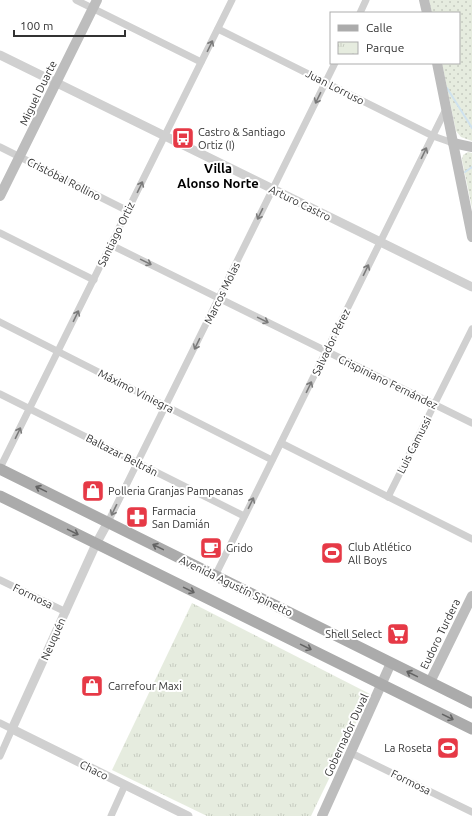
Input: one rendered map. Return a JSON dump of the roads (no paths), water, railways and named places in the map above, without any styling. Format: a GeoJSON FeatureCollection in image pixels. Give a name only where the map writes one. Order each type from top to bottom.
{"type":"FeatureCollection","features":[{"type":"Feature","properties":{"kind":"main road"},"geometry":{"type":"LineString","coordinates":[[424,0],[427,12]]}},
{"type":"Feature","properties":{"kind":"main road","name":"Miguel Duarte"},"geometry":{"type":"LineString","coordinates":[[0,196],[95,4]]}},
{"type":"Feature","properties":{"kind":"main road"},"geometry":{"type":"LineString","coordinates":[[437,64],[472,237]]}},
{"type":"Feature","properties":{"kind":"main road"},"geometry":{"type":"LineString","coordinates":[[453,143],[472,147]]}},
{"type":"Feature","properties":{"kind":"main road","name":"Avenida Agustín Spinetto"},"geometry":{"type":"LineString","coordinates":[[0,468],[472,703]]}},
{"type":"Feature","properties":{"kind":"main road"},"geometry":{"type":"LineString","coordinates":[[0,496],[472,729]]}},
{"type":"Feature","properties":{"kind":"main road","name":"Eudoro Turdera"},"geometry":{"type":"LineString","coordinates":[[430,682],[472,596]]}},
{"type":"Feature","properties":{"kind":"main road","name":"Gobernador Duval"},"geometry":{"type":"LineString","coordinates":[[322,816],[392,663]]}},
{"type":"Feature","properties":{"kind":"street"},"geometry":{"type":"LineString","coordinates":[[76,0],[95,4],[201,62]]}},
{"type":"Feature","properties":{"kind":"street","name":"Santiago Ortiz"},"geometry":{"type":"LineString","coordinates":[[0,468],[232,0]]}},
{"type":"Feature","properties":{"kind":"street"},"geometry":{"type":"LineString","coordinates":[[360,12],[366,0]]}},
{"type":"Feature","properties":{"kind":"street","name":"Juan Lorruso"},"geometry":{"type":"LineString","coordinates":[[218,28],[433,136],[453,143]]}},
{"type":"Feature","properties":{"kind":"street","name":"Arturo Castro"},"geometry":{"type":"LineString","coordinates":[[0,55],[273,190],[472,286]]}},
{"type":"Feature","properties":{"kind":"street","name":"Marcos Molas"},"geometry":{"type":"LineString","coordinates":[[108,522],[335,64]]}},
{"type":"Feature","properties":{"kind":"street","name":"Salvador Pérez"},"geometry":{"type":"LineString","coordinates":[[215,576],[446,109]]}},
{"type":"Feature","properties":{"kind":"street","name":"Cristóbal Rollino"},"geometry":{"type":"LineString","coordinates":[[0,147],[128,211]]}},
{"type":"Feature","properties":{"kind":"street"},"geometry":{"type":"LineString","coordinates":[[0,233],[94,280]]}},
{"type":"Feature","properties":{"kind":"street","name":"Crispiniano Fernández"},"geometry":{"type":"LineString","coordinates":[[111,245],[472,423]]}},
{"type":"Feature","properties":{"kind":"street","name":"Máximo Viniegra"},"geometry":{"type":"LineString","coordinates":[[0,322],[272,460]]}},
{"type":"Feature","properties":{"kind":"street","name":"Luis Camussi"},"geometry":{"type":"LineString","coordinates":[[388,497],[472,329]]}},
{"type":"Feature","properties":{"kind":"street","name":"Baltazar Beltrán"},"geometry":{"type":"LineString","coordinates":[[0,394],[244,516]]}},
{"type":"Feature","properties":{"kind":"street"},"geometry":{"type":"LineString","coordinates":[[281,443],[472,539]]}},
{"type":"Feature","properties":{"kind":"street","name":"Neuquén"},"geometry":{"type":"LineString","coordinates":[[0,756],[96,544],[108,522]]}},
{"type":"Feature","properties":{"kind":"street","name":"Formosa"},"geometry":{"type":"LineString","coordinates":[[0,580],[66,612]]}},
{"type":"Feature","properties":{"kind":"street","name":"Chaco"},"geometry":{"type":"LineString","coordinates":[[0,724],[188,816]]}},
{"type":"Feature","properties":{"kind":"street","name":"Formosa"},"geometry":{"type":"LineString","coordinates":[[351,753],[472,812]]}},
{"type":"Feature","properties":{"kind":"street"},"geometry":{"type":"LineString","coordinates":[[111,816],[125,785]]}},
{"type":"Feature","properties":{"kind":"street"},"geometry":{"type":"LineString","coordinates":[[470,816],[472,812]]}},
{"type":"Feature","properties":{"kind":"waterway"},"geometry":{"type":"LineString","coordinates":[[447,88],[472,128]]}},
{"type":"Feature","properties":{"kind":"waterway"},"geometry":{"type":"LineString","coordinates":[[465,172],[472,167]]}},
{"type":"Feature","properties":{"kind":"place","name":"Castro & Santiago Ortiz (I)"},"geometry":{"type":"Point","coordinates":[183,138]}},
{"type":"Feature","properties":{"kind":"place","name":"Polleria Granjas Pampeanas"},"geometry":{"type":"Point","coordinates":[93,491]}},
{"type":"Feature","properties":{"kind":"place","name":"Farmacia San Damián"},"geometry":{"type":"Point","coordinates":[137,517]}},
{"type":"Feature","properties":{"kind":"place","name":"Grido"},"geometry":{"type":"Point","coordinates":[211,548]}},
{"type":"Feature","properties":{"kind":"place","name":"Club Atlético All Boys"},"geometry":{"type":"Point","coordinates":[332,553]}},
{"type":"Feature","properties":{"kind":"place","name":"Shell Select"},"geometry":{"type":"Point","coordinates":[398,634]}},
{"type":"Feature","properties":{"kind":"place","name":"Carrefour Maxi"},"geometry":{"type":"Point","coordinates":[92,686]}},
{"type":"Feature","properties":{"kind":"place","name":"La Roseta"},"geometry":{"type":"Point","coordinates":[448,748]}},
{"type":"Feature","properties":{"kind":"district","name":"Villa Alonso Norte"},"geometry":{"type":"Point","coordinates":[218,176]}}]}
